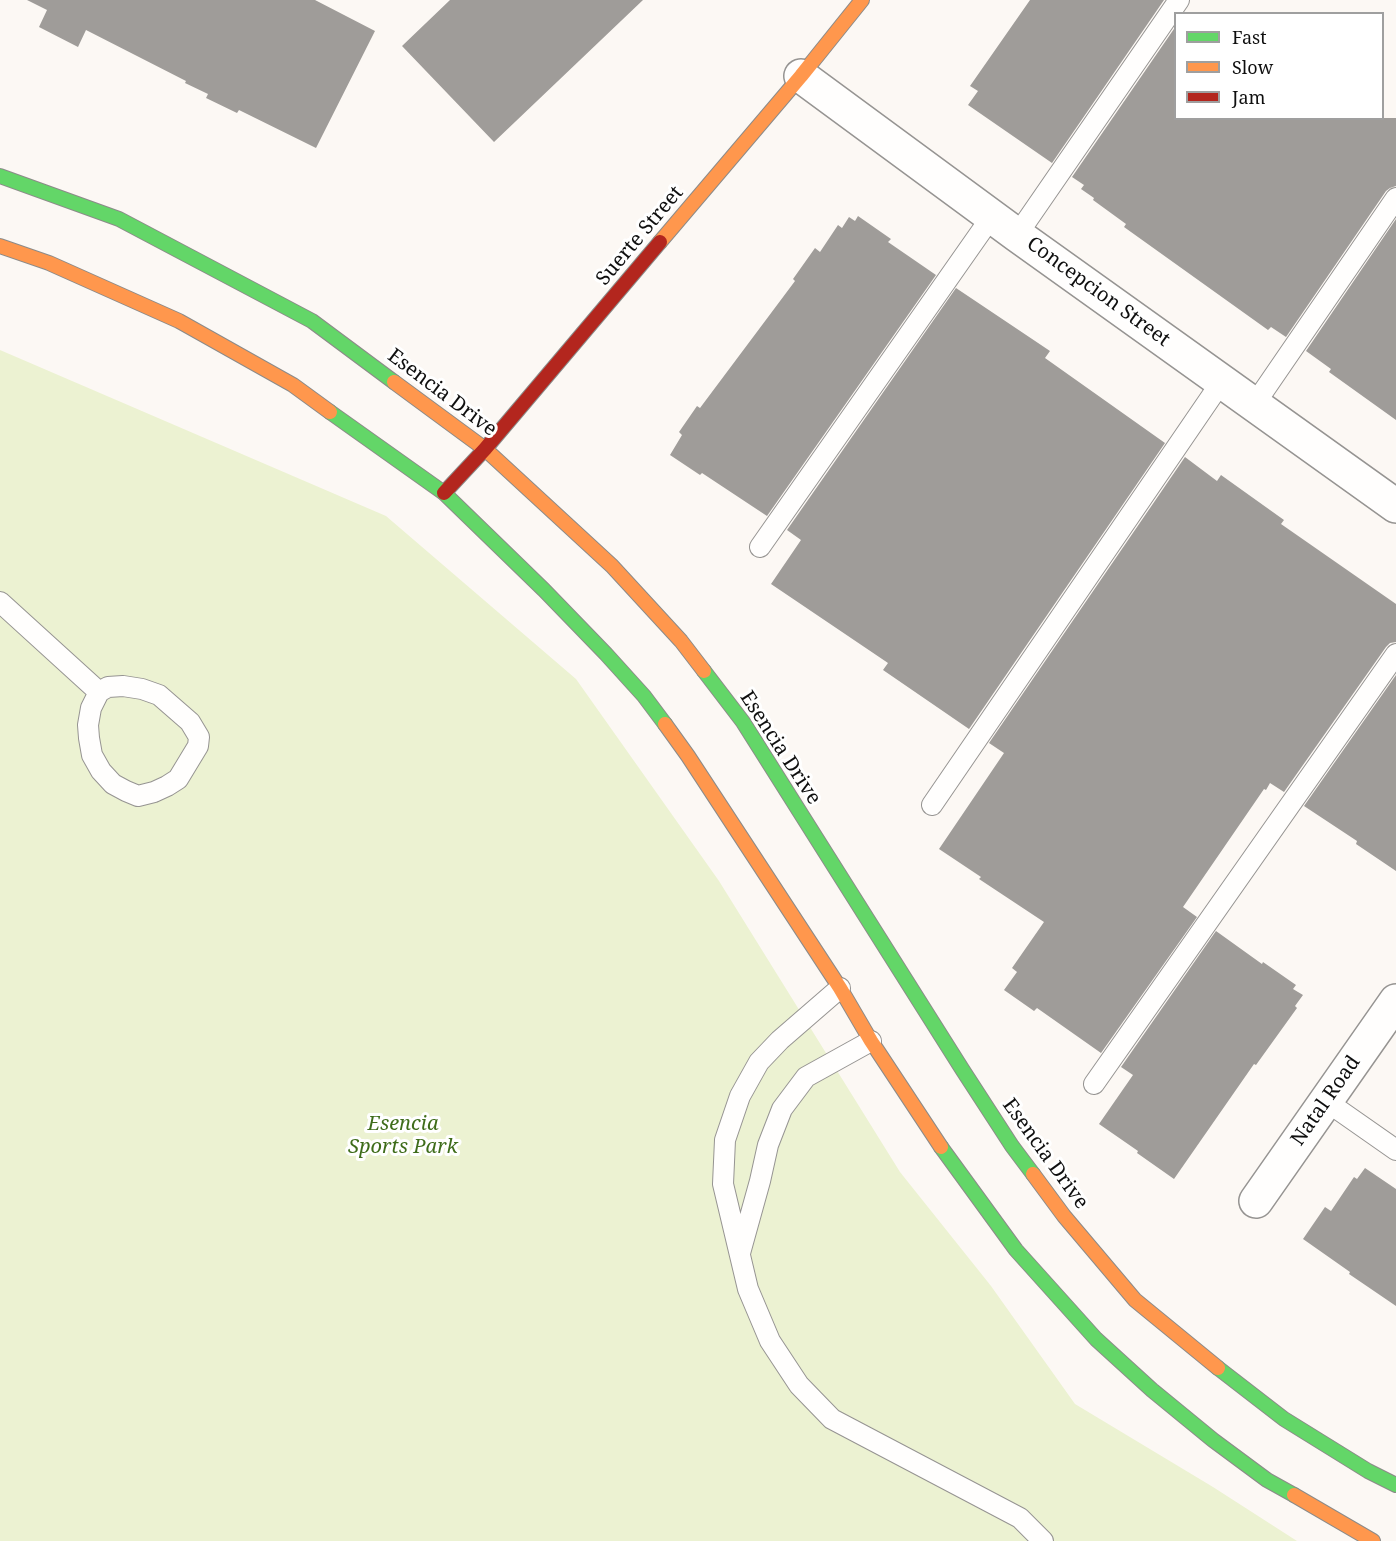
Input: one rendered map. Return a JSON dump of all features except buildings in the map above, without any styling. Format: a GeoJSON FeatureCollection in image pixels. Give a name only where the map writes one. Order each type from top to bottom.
{"type":"FeatureCollection","features":[{"type":"Feature","properties":{"kind":"street","name":"Suerte Street"},"geometry":{"type":"LineString","coordinates":[[444,493],[485,449],[801,76],[862,0]]}},
{"type":"Feature","properties":{"kind":"street","name":"Concepcion Street"},"geometry":{"type":"LineString","coordinates":[[801,76],[1004,226],[1396,506]]}},
{"type":"Feature","properties":{"kind":"street","name":"Esencia Drive"},"geometry":{"type":"LineString","coordinates":[[0,176],[119,219],[312,321],[485,449],[612,566],[688,650],[742,722],[1012,1146],[1064,1216],[1135,1300],[1284,1419],[1368,1472],[1396,1485]]}},
{"type":"Feature","properties":{"kind":"street"},"geometry":{"type":"LineString","coordinates":[[0,246],[49,263],[179,321],[293,384],[444,493],[544,590],[644,696],[688,756],[950,1161],[1016,1250],[1096,1339],[1152,1390],[1213,1440],[1267,1480],[1373,1541]]}},
{"type":"Feature","properties":{"kind":"street","name":"Natal Road"},"geometry":{"type":"LineString","coordinates":[[1256,1201],[1396,1001]]}},
{"type":"Feature","properties":{"kind":"lane"},"geometry":{"type":"LineString","coordinates":[[760,547],[1179,0]]}},
{"type":"Feature","properties":{"kind":"lane"},"geometry":{"type":"LineString","coordinates":[[1254,405],[1396,198]]}},
{"type":"Feature","properties":{"kind":"lane"},"geometry":{"type":"LineString","coordinates":[[932,805],[1222,381]]}},
{"type":"Feature","properties":{"kind":"lane"},"geometry":{"type":"LineString","coordinates":[[0,602],[99,692]]}},
{"type":"Feature","properties":{"kind":"lane"},"geometry":{"type":"LineString","coordinates":[[1094,1084],[1396,654]]}},
{"type":"Feature","properties":{"kind":"lane"},"geometry":{"type":"LineString","coordinates":[[108,687],[142,688],[159,695],[190,722],[199,737],[198,746],[178,779],[160,789],[138,796],[113,784],[101,771],[92,755],[88,725],[91,708],[99,692],[108,687]]}},
{"type":"Feature","properties":{"kind":"lane"},"geometry":{"type":"LineString","coordinates":[[840,988],[759,1062],[740,1096],[725,1140],[723,1184],[748,1289],[770,1341],[799,1384],[832,1419],[1020,1518],[1043,1541]]}},
{"type":"Feature","properties":{"kind":"lane"},"geometry":{"type":"LineString","coordinates":[[739,1255],[768,1145],[782,1109],[806,1077],[871,1041]]}},
{"type":"Feature","properties":{"kind":"lane"},"geometry":{"type":"LineString","coordinates":[[1326,1101],[1396,1150]]}},
{"type":"Feature","properties":{"kind":"green space","name":"Esencia Sports Park"},"geometry":{"type":"Polygon","coordinates":[[[0,350],[386,516],[576,679],[719,881],[900,1172],[991,1286],[1075,1404],[1213,1487],[1297,1541],[0,1541],[0,350]]]}},
{"type":"Feature","properties":{"kind":"traffic: fast"},"geometry":{"type":"LineString","coordinates":[[0,176],[119,219],[312,321],[394,382]]}},
{"type":"Feature","properties":{"kind":"traffic: fast"},"geometry":{"type":"LineString","coordinates":[[330,412],[444,493],[606,654],[644,696],[665,724]]}},
{"type":"Feature","properties":{"kind":"traffic: fast"},"geometry":{"type":"LineString","coordinates":[[704,671],[743,722],[962,1069],[1033,1174]]}},
{"type":"Feature","properties":{"kind":"traffic: fast"},"geometry":{"type":"LineString","coordinates":[[941,1147],[1016,1250],[1096,1339],[1152,1390],[1213,1440],[1267,1480],[1294,1495]]}},
{"type":"Feature","properties":{"kind":"traffic: fast"},"geometry":{"type":"LineString","coordinates":[[1218,1368],[1284,1419],[1368,1471],[1396,1485]]}},
{"type":"Feature","properties":{"kind":"traffic: slow"},"geometry":{"type":"LineString","coordinates":[[660,242],[801,76],[862,0]]}},
{"type":"Feature","properties":{"kind":"traffic: slow"},"geometry":{"type":"LineString","coordinates":[[0,246],[49,263],[179,321],[293,385],[330,412]]}},
{"type":"Feature","properties":{"kind":"traffic: slow"},"geometry":{"type":"LineString","coordinates":[[394,382],[485,449],[612,566],[681,641],[704,671]]}},
{"type":"Feature","properties":{"kind":"traffic: slow"},"geometry":{"type":"LineString","coordinates":[[665,724],[840,988],[871,1041],[941,1147]]}},
{"type":"Feature","properties":{"kind":"traffic: slow"},"geometry":{"type":"LineString","coordinates":[[1033,1174],[1064,1216],[1135,1300],[1218,1368]]}},
{"type":"Feature","properties":{"kind":"traffic: slow"},"geometry":{"type":"LineString","coordinates":[[1294,1495],[1373,1541]]}},
{"type":"Feature","properties":{"kind":"traffic: jam"},"geometry":{"type":"LineString","coordinates":[[444,493],[485,449],[660,242]]}}]}
